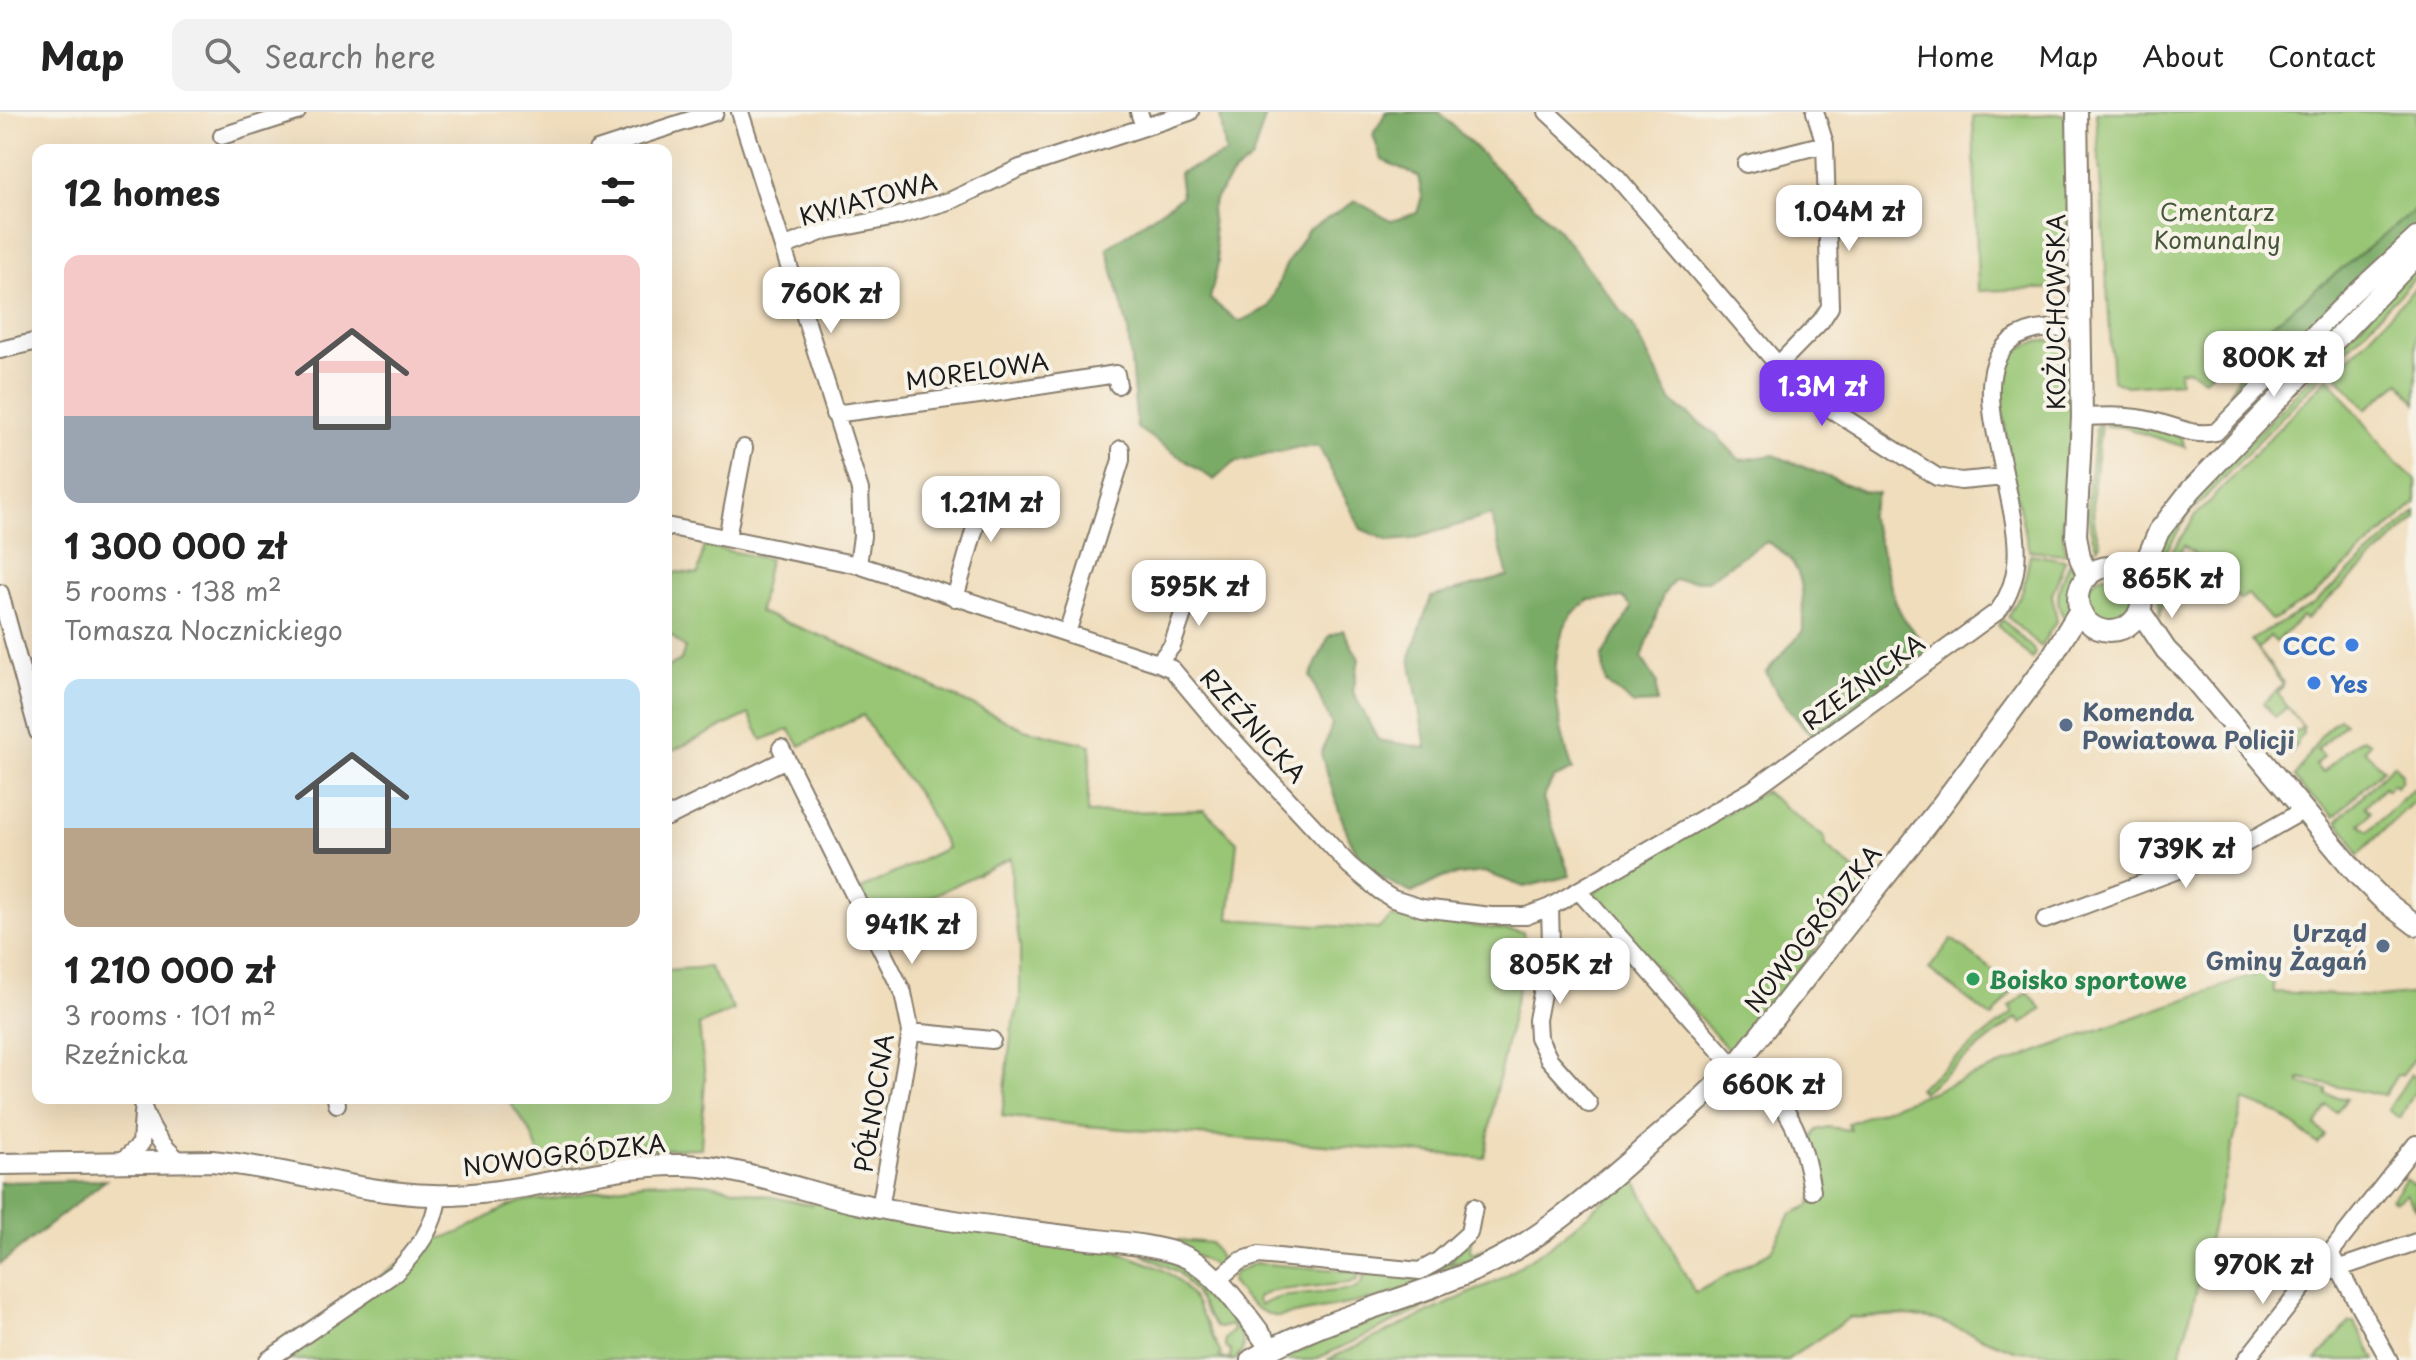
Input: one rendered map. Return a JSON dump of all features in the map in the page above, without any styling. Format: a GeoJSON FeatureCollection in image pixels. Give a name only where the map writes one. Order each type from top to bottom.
{"type":"FeatureCollection","features":[{"type":"Feature","properties":{"kind":"main road","name":"KOŻUCHOWSKA"},"geometry":{"type":"LineString","coordinates":[[2077,112],[2082,417],[2077,544],[2088,577]]}},
{"type":"Feature","properties":{"kind":"main road"},"geometry":{"type":"LineString","coordinates":[[2166,650],[2130,630],[2099,629],[2087,622],[2080,610],[2079,592],[2088,577],[2122,573],[2219,460],[2416,256]]}},
{"type":"Feature","properties":{"kind":"main road","name":"KOŻUCHOWSKA"},"geometry":{"type":"LineString","coordinates":[[2079,512],[2094,553],[2122,573]]}},
{"type":"Feature","properties":{"kind":"main road"},"geometry":{"type":"LineString","coordinates":[[2121,629],[2140,611],[2142,596],[2122,573]]}},
{"type":"Feature","properties":{"kind":"main road","name":"NOWOGRÓDZKA"},"geometry":{"type":"LineString","coordinates":[[0,1164],[180,1161],[246,1164],[392,1194],[438,1196],[492,1192],[612,1170],[688,1165],[731,1172],[880,1208],[1180,1254],[1200,1265],[1216,1281],[1271,1348],[1322,1324],[1437,1287],[1514,1250],[1600,1186],[1738,1062],[1941,806],[2051,658],[2080,610]]}},
{"type":"Feature","properties":{"kind":"main road"},"geometry":{"type":"LineString","coordinates":[[2140,611],[2166,650],[2374,891],[2416,925]]}},
{"type":"Feature","properties":{"kind":"main road","name":"NOWOGRÓDZKA"},"geometry":{"type":"LineString","coordinates":[[2051,658],[2080,637],[2099,629]]}},
{"type":"Feature","properties":{"kind":"main road"},"geometry":{"type":"LineString","coordinates":[[1251,1360],[1271,1348]]}},
{"type":"Feature","properties":{"kind":"street"},"geometry":{"type":"LineString","coordinates":[[616,144],[715,112]]}},
{"type":"Feature","properties":{"kind":"street"},"geometry":{"type":"LineString","coordinates":[[740,112],[860,490],[862,536],[858,565]]}},
{"type":"Feature","properties":{"kind":"street","name":"KWIATOWA"},"geometry":{"type":"LineString","coordinates":[[783,247],[824,231],[896,217],[952,200],[1020,168],[1142,120],[1190,112]]}},
{"type":"Feature","properties":{"kind":"street"},"geometry":{"type":"LineString","coordinates":[[1547,112],[1617,177],[1778,365],[1826,406],[1937,477],[1961,481],[2005,477]]}},
{"type":"Feature","properties":{"kind":"street"},"geometry":{"type":"LineString","coordinates":[[1778,365],[1821,321],[1830,307],[1825,144],[1815,112]]}},
{"type":"Feature","properties":{"kind":"street"},"geometry":{"type":"LineString","coordinates":[[222,136],[286,114]]}},
{"type":"Feature","properties":{"kind":"street"},"geometry":{"type":"LineString","coordinates":[[1746,164],[1825,144]]}},
{"type":"Feature","properties":{"kind":"street"},"geometry":{"type":"LineString","coordinates":[[2082,417],[2122,416],[2188,432],[2216,432],[2342,304],[2416,236]]}},
{"type":"Feature","properties":{"kind":"street","name":"RZEŹNICKA"},"geometry":{"type":"LineString","coordinates":[[672,527],[858,565],[1172,669],[1219,725],[1349,865],[1380,891],[1407,905],[1422,908],[1491,916],[1526,916],[1579,891],[1752,790],[1998,611],[2014,586],[2018,570],[2017,542],[1991,399],[1990,379],[1995,361],[2003,348],[2017,337],[2036,330],[2081,329]]}},
{"type":"Feature","properties":{"kind":"street"},"geometry":{"type":"LineString","coordinates":[[0,350],[32,342]]}},
{"type":"Feature","properties":{"kind":"street","name":"MORELOWA"},"geometry":{"type":"LineString","coordinates":[[834,414],[1116,374],[1118,385]]}},
{"type":"Feature","properties":{"kind":"street"},"geometry":{"type":"LineString","coordinates":[[727,538],[744,448]]}},
{"type":"Feature","properties":{"kind":"street"},"geometry":{"type":"LineString","coordinates":[[1067,633],[1121,460],[1121,449]]}},
{"type":"Feature","properties":{"kind":"street"},"geometry":{"type":"LineString","coordinates":[[955,598],[978,517],[970,515]]}},
{"type":"Feature","properties":{"kind":"street"},"geometry":{"type":"LineString","coordinates":[[1158,663],[1172,646],[1198,569]]}},
{"type":"Feature","properties":{"kind":"street"},"geometry":{"type":"LineString","coordinates":[[0,593],[32,697]]}},
{"type":"Feature","properties":{"kind":"street","name":"PÓŁNOCNA"},"geometry":{"type":"LineString","coordinates":[[672,815],[784,753],[903,993],[911,1032],[880,1208]]}},
{"type":"Feature","properties":{"kind":"street"},"geometry":{"type":"LineString","coordinates":[[2045,920],[2239,847],[2304,810]]}},
{"type":"Feature","properties":{"kind":"street"},"geometry":{"type":"LineString","coordinates":[[1579,891],[1738,1062],[1782,1103],[1799,1132],[1812,1191]]}},
{"type":"Feature","properties":{"kind":"street"},"geometry":{"type":"LineString","coordinates":[[1550,907],[1551,945],[1537,1020],[1538,1037],[1549,1059],[1589,1104]]}},
{"type":"Feature","properties":{"kind":"street"},"geometry":{"type":"LineString","coordinates":[[911,1032],[992,1040]]}},
{"type":"Feature","properties":{"kind":"street"},"geometry":{"type":"LineString","coordinates":[[122,1161],[141,1144],[141,1104]]}},
{"type":"Feature","properties":{"kind":"street"},"geometry":{"type":"LineString","coordinates":[[142,1104],[165,1150],[180,1161]]}},
{"type":"Feature","properties":{"kind":"street"},"geometry":{"type":"LineString","coordinates":[[2246,1360],[2312,1278],[2334,1261],[2416,1144]]}},
{"type":"Feature","properties":{"kind":"street"},"geometry":{"type":"LineString","coordinates":[[268,1360],[395,1273],[428,1231],[438,1196]]}},
{"type":"Feature","properties":{"kind":"street"},"geometry":{"type":"LineString","coordinates":[[1216,1281],[1240,1261],[1259,1255],[1420,1271],[1432,1266],[1469,1233],[1474,1207]]}},
{"type":"Feature","properties":{"kind":"street"},"geometry":{"type":"LineString","coordinates":[[2334,1261],[2416,1242]]}},
{"type":"Feature","properties":{"kind":"street"},"geometry":{"type":"LineString","coordinates":[[2334,1261],[2389,1360]]}},
{"type":"Feature","properties":{"kind":"green space"},"geometry":{"type":"Polygon","coordinates":[[[1267,112],[1252,159],[1233,174],[1211,211],[1218,263],[1210,299],[1239,322],[1269,307],[1286,265],[1308,230],[1356,201],[1391,221],[1417,213],[1422,196],[1418,176],[1382,160],[1373,135],[1386,112],[1439,112],[1558,229],[1633,326],[1672,402],[1717,436],[1740,460],[1774,455],[1863,491],[1878,493],[1869,516],[1898,608],[1921,639],[1940,655],[1820,742],[1789,710],[1766,672],[1803,631],[1802,591],[1796,569],[1790,559],[1767,542],[1707,581],[1674,580],[1663,595],[1642,658],[1657,682],[1657,703],[1633,704],[1606,683],[1602,657],[1632,608],[1624,598],[1588,600],[1570,617],[1557,653],[1556,694],[1573,770],[1553,779],[1543,799],[1570,876],[1524,887],[1484,872],[1444,877],[1412,893],[1378,875],[1355,850],[1338,809],[1321,754],[1332,725],[1310,676],[1329,636],[1343,630],[1359,659],[1353,692],[1378,740],[1426,748],[1410,657],[1431,597],[1508,576],[1491,515],[1412,539],[1389,541],[1361,529],[1319,447],[1299,447],[1233,463],[1214,480],[1137,428],[1128,329],[1107,248],[1182,196],[1179,173],[1226,154],[1220,115],[1267,112]]]}},
{"type":"Feature","properties":{"kind":"green space","name":"Cmentarz Komunalny"},"geometry":{"type":"Polygon","coordinates":[[[2096,112],[2416,112],[2416,209],[2204,379],[2189,370],[2179,371],[2180,382],[2126,386],[2113,380],[2096,112]]]}},
{"type":"Feature","properties":{"kind":"green space"},"geometry":{"type":"Polygon","coordinates":[[[2065,114],[2069,225],[2065,288],[1978,291],[1973,117],[2065,114]]]}},
{"type":"Feature","properties":{"kind":"green space"},"geometry":{"type":"Polygon","coordinates":[[[2416,209],[2416,238],[2230,425],[2223,410],[2253,340],[2416,209]]]}},
{"type":"Feature","properties":{"kind":"green space"},"geometry":{"type":"Polygon","coordinates":[[[2416,266],[2416,277],[2188,515],[2158,565],[2150,561],[2179,516],[2416,266]]]}},
{"type":"Feature","properties":{"kind":"green space"},"geometry":{"type":"Polygon","coordinates":[[[2416,287],[2416,404],[2400,382],[2366,409],[2338,377],[2337,371],[2416,287]]]}},
{"type":"Feature","properties":{"kind":"green space"},"geometry":{"type":"Polygon","coordinates":[[[2056,340],[2064,343],[2069,353],[2072,421],[2068,499],[2062,522],[2065,553],[2062,554],[2029,550],[2009,452],[2002,397],[2003,376],[2011,355],[2028,344],[2056,340]]]}},
{"type":"Feature","properties":{"kind":"green space"},"geometry":{"type":"Polygon","coordinates":[[[2328,377],[2396,462],[2416,480],[2416,503],[2313,596],[2271,620],[2248,594],[2240,600],[2211,567],[2184,545],[2173,564],[2160,617],[2158,587],[2162,567],[2195,516],[2328,377]]]}},
{"type":"Feature","properties":{"kind":"green space"},"geometry":{"type":"Polygon","coordinates":[[[2106,422],[2130,423],[2180,436],[2185,447],[2128,427],[2105,426],[2106,422]]]}},
{"type":"Feature","properties":{"kind":"green space"},"geometry":{"type":"Polygon","coordinates":[[[2099,423],[2093,499],[2100,543],[2097,548],[2088,504],[2096,427],[2099,423]]]}},
{"type":"Feature","properties":{"kind":"green space"},"geometry":{"type":"Polygon","coordinates":[[[2416,512],[2416,519],[2306,620],[2302,617],[2276,642],[2270,636],[2258,649],[2283,685],[2251,640],[2315,603],[2416,512]]]}},
{"type":"Feature","properties":{"kind":"green space"},"geometry":{"type":"Polygon","coordinates":[[[704,546],[769,559],[759,612],[837,642],[1024,729],[1091,745],[1087,813],[1204,810],[1237,842],[1229,919],[1378,929],[1392,917],[1523,932],[1526,952],[1495,1095],[1485,1158],[1086,1126],[1002,1116],[1012,1028],[1020,1001],[1020,947],[1012,897],[1011,858],[887,918],[882,917],[868,903],[861,889],[947,848],[922,799],[884,750],[863,715],[800,746],[789,729],[762,740],[749,714],[672,751],[672,665],[681,660],[685,648],[672,636],[672,575],[677,572],[698,574],[704,546]]]}},
{"type":"Feature","properties":{"kind":"green space"},"geometry":{"type":"Polygon","coordinates":[[[2030,554],[2065,560],[2052,595],[2057,620],[2040,647],[2008,617],[2023,590],[2030,554]]]}},
{"type":"Feature","properties":{"kind":"green space"},"geometry":{"type":"Polygon","coordinates":[[[2079,562],[2074,614],[2064,617],[2058,597],[2061,583],[2069,563],[2079,562]]]}},
{"type":"Feature","properties":{"kind":"green space"},"geometry":{"type":"Polygon","coordinates":[[[2110,575],[2127,583],[2135,600],[2127,617],[2110,625],[2093,617],[2085,600],[2093,583],[2110,575]]]}},
{"type":"Feature","properties":{"kind":"green space"},"geometry":{"type":"Polygon","coordinates":[[[2003,620],[2033,649],[2035,654],[2032,659],[1998,625],[2003,620]]]}},
{"type":"Feature","properties":{"kind":"green space"},"geometry":{"type":"Polygon","coordinates":[[[2283,686],[2278,694],[2288,707],[2275,717],[2263,703],[2283,686]]]}},
{"type":"Feature","properties":{"kind":"green space"},"geometry":{"type":"Polygon","coordinates":[[[2339,718],[2345,723],[2317,750],[2323,757],[2315,765],[2323,773],[2362,739],[2370,743],[2364,750],[2383,769],[2334,817],[2303,789],[2295,777],[2323,733],[2339,718]]]}},
{"type":"Feature","properties":{"kind":"green space"},"geometry":{"type":"Polygon","coordinates":[[[2303,727],[2303,733],[2292,752],[2273,754],[2270,750],[2303,727]]]}},
{"type":"Feature","properties":{"kind":"green space"},"geometry":{"type":"Polygon","coordinates":[[[2394,764],[2402,774],[2401,782],[2387,790],[2384,787],[2365,806],[2371,812],[2360,824],[2368,831],[2413,789],[2416,789],[2416,802],[2358,855],[2350,837],[2337,821],[2394,764]]]}},
{"type":"Feature","properties":{"kind":"green space"},"geometry":{"type":"Polygon","coordinates":[[[1764,791],[1825,838],[1826,846],[1867,881],[1731,1053],[1591,895],[1764,791]]]}},
{"type":"Feature","properties":{"kind":"green space","name":"Boisko sportowe"},"geometry":{"type":"Polygon","coordinates":[[[1952,939],[2015,988],[1992,1018],[1929,969],[1952,939]]]}},
{"type":"Feature","properties":{"kind":"green space"},"geometry":{"type":"Polygon","coordinates":[[[709,967],[734,1010],[699,1025],[705,1078],[701,1148],[624,1150],[545,1170],[531,1133],[511,1104],[672,1104],[672,970],[709,967]]]}},
{"type":"Feature","properties":{"kind":"green space"},"geometry":{"type":"Polygon","coordinates":[[[2272,969],[2274,992],[2380,997],[2416,993],[2416,1055],[2402,1075],[2397,1075],[2384,1096],[2300,1079],[2300,1083],[2327,1090],[2327,1095],[2347,1099],[2336,1112],[2327,1106],[2316,1125],[2325,1135],[2318,1144],[2279,1114],[2244,1100],[2179,1360],[2017,1351],[1936,1320],[1901,1315],[1849,1318],[1787,1360],[1327,1360],[1498,1280],[1553,1244],[1633,1176],[1695,1293],[1770,1252],[1791,1214],[1809,1206],[1816,1190],[1811,1143],[1817,1130],[1828,1127],[1850,1130],[1848,1123],[2063,1042],[2272,969]]]}},
{"type":"Feature","properties":{"kind":"green space"},"geometry":{"type":"Polygon","coordinates":[[[2028,992],[2042,1009],[2022,1024],[2017,1018],[1922,1092],[1918,1088],[2013,1013],[2009,1007],[2028,992]]]}},
{"type":"Feature","properties":{"kind":"green space"},"geometry":{"type":"Polygon","coordinates":[[[2411,1074],[2416,1078],[2416,1090],[2400,1118],[2388,1110],[2411,1074]]]}},
{"type":"Feature","properties":{"kind":"green space"},"geometry":{"type":"Polygon","coordinates":[[[2406,1179],[2416,1186],[2416,1209],[2406,1194],[2396,1201],[2391,1199],[2406,1179]]]}},
{"type":"Feature","properties":{"kind":"green space"},"geometry":{"type":"Polygon","coordinates":[[[106,1180],[0,1264],[0,1182],[106,1180]]]}},
{"type":"Feature","properties":{"kind":"green space"},"geometry":{"type":"Polygon","coordinates":[[[655,1182],[705,1183],[811,1205],[813,1202],[1113,1250],[1154,1266],[1176,1279],[1196,1304],[1221,1354],[1219,1356],[1230,1358],[1231,1351],[1225,1347],[1225,1339],[1233,1331],[1232,1325],[1215,1327],[1178,1272],[1141,1254],[1169,1260],[1193,1272],[1223,1304],[1238,1329],[1242,1351],[1235,1360],[259,1360],[409,1257],[424,1239],[450,1236],[521,1202],[655,1182]]]}},
{"type":"Feature","properties":{"kind":"green space"},"geometry":{"type":"Polygon","coordinates":[[[1471,1237],[1472,1254],[1509,1239],[1469,1261],[1449,1261],[1471,1237]]]}},
{"type":"Feature","properties":{"kind":"green space"},"geometry":{"type":"Polygon","coordinates":[[[1178,1240],[1211,1243],[1224,1265],[1215,1266],[1177,1246],[1178,1240]]]}},
{"type":"Feature","properties":{"kind":"green space"},"geometry":{"type":"Polygon","coordinates":[[[1255,1263],[1360,1272],[1357,1280],[1349,1283],[1272,1291],[1258,1297],[1260,1305],[1280,1297],[1354,1289],[1361,1284],[1365,1272],[1441,1263],[1467,1264],[1380,1298],[1278,1317],[1251,1304],[1231,1281],[1234,1273],[1255,1263]]]}},
{"type":"Feature","properties":{"kind":"green space"},"geometry":{"type":"Polygon","coordinates":[[[1441,1300],[1314,1360],[1279,1360],[1348,1330],[1441,1300]]]}},
{"type":"Feature","properties":{"kind":"green space"},"geometry":{"type":"Polygon","coordinates":[[[2350,1322],[2354,1322],[2376,1360],[2316,1360],[2350,1322]]]}},
{"type":"Feature","properties":{"kind":"place","name":"CCC"},"geometry":{"type":"Point","coordinates":[2352,645]}},
{"type":"Feature","properties":{"kind":"place","name":"Yes"},"geometry":{"type":"Point","coordinates":[2314,683]}},
{"type":"Feature","properties":{"kind":"place","name":"Komenda Powiatowa Policji"},"geometry":{"type":"Point","coordinates":[2066,725]}},
{"type":"Feature","properties":{"kind":"place","name":"Urząd Gminy Żagań"},"geometry":{"type":"Point","coordinates":[2383,946]}},
{"type":"Feature","properties":{"kind":"place","name":"Boisko sportowe"},"geometry":{"type":"Point","coordinates":[1973,979]}}]}
